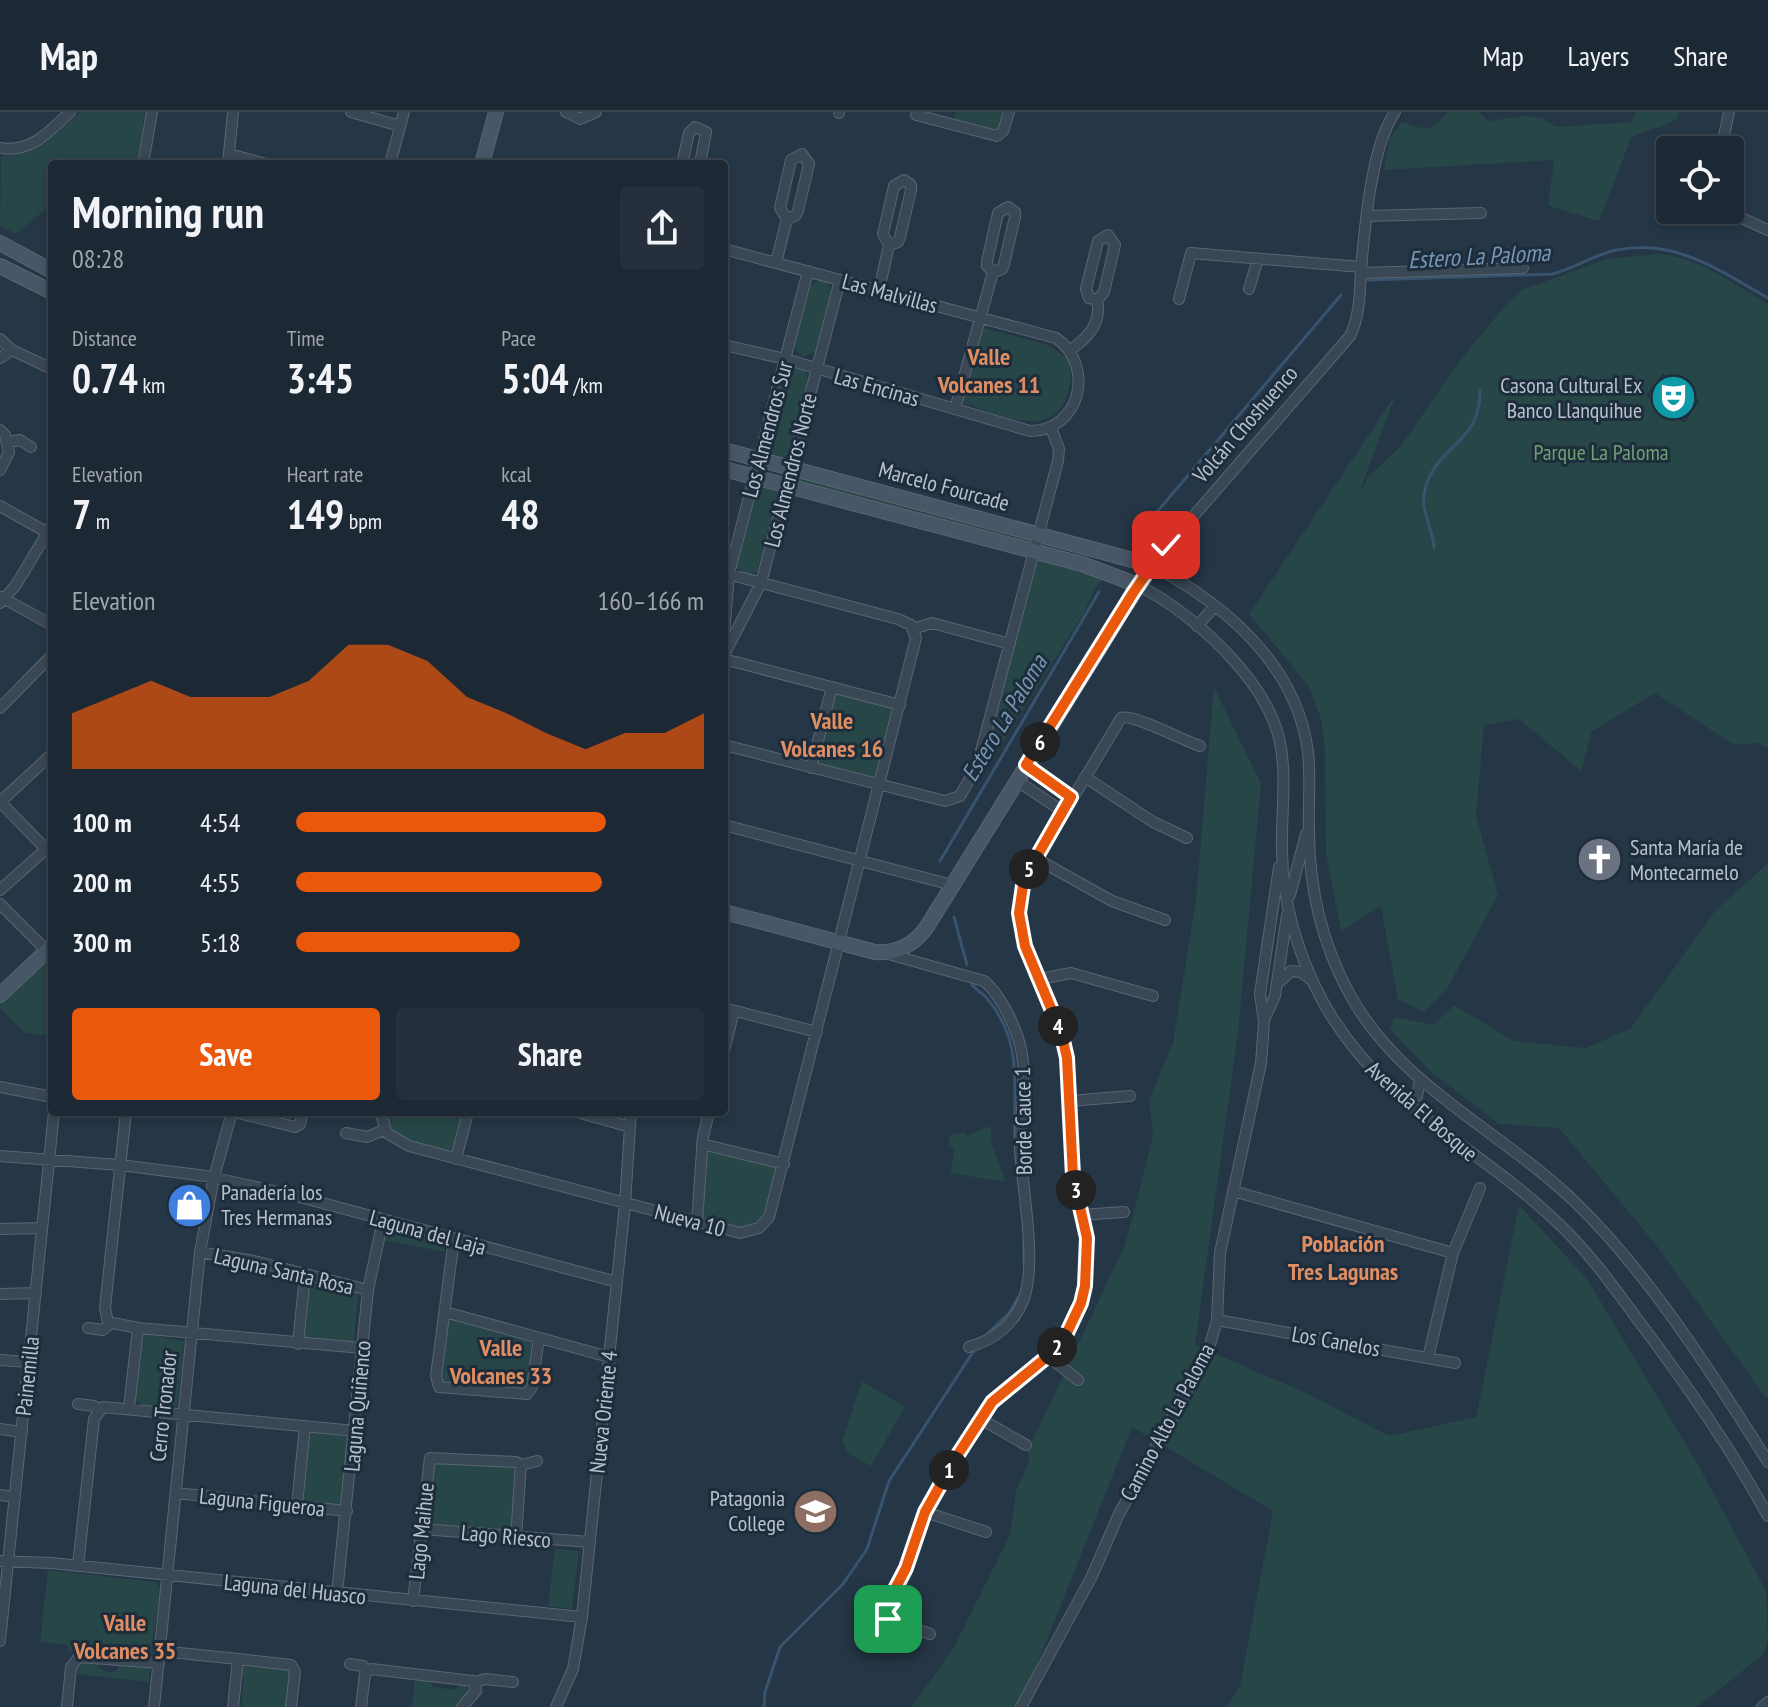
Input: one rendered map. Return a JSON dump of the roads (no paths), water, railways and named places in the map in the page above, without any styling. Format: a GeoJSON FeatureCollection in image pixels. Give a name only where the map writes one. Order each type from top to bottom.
{"type":"FeatureCollection","features":[{"type":"Feature","properties":{"kind":"street"},"geometry":{"type":"LineString","coordinates":[[0,148],[21,148],[39,141],[70,112]]}},
{"type":"Feature","properties":{"kind":"street"},"geometry":{"type":"LineString","coordinates":[[144,160],[152,112]]}},
{"type":"Feature","properties":{"kind":"street"},"geometry":{"type":"LineString","coordinates":[[228,159],[233,112]]}},
{"type":"Feature","properties":{"kind":"street"},"geometry":{"type":"LineString","coordinates":[[351,112],[400,126]]}},
{"type":"Feature","properties":{"kind":"street"},"geometry":{"type":"LineString","coordinates":[[391,160],[404,112]]}},
{"type":"Feature","properties":{"kind":"street"},"geometry":{"type":"LineString","coordinates":[[483,160],[496,112]]}},
{"type":"Feature","properties":{"kind":"street"},"geometry":{"type":"LineString","coordinates":[[566,112],[580,119],[596,112]]}},
{"type":"Feature","properties":{"kind":"street"},"geometry":{"type":"LineString","coordinates":[[916,116],[988,135],[1000,135],[1009,112]]}},
{"type":"Feature","properties":{"kind":"street","name":"Volcán Choshuenco"},"geometry":{"type":"LineString","coordinates":[[885,953],[899,950],[918,938],[1151,565],[1346,341],[1356,320],[1367,216],[1382,136],[1395,112]]}},
{"type":"Feature","properties":{"kind":"street"},"geometry":{"type":"LineString","coordinates":[[1724,136],[1729,112]]}},
{"type":"Feature","properties":{"kind":"street"},"geometry":{"type":"LineString","coordinates":[[683,160],[689,133],[699,127],[706,132],[701,160]]}},
{"type":"Feature","properties":{"kind":"street"},"geometry":{"type":"LineString","coordinates":[[802,154],[809,164],[798,211],[787,219],[780,213],[780,208],[791,160],[802,154]]}},
{"type":"Feature","properties":{"kind":"street"},"geometry":{"type":"LineString","coordinates":[[879,290],[889,245],[883,234],[894,186],[904,180],[911,190],[906,213],[898,242],[889,245]]}},
{"type":"Feature","properties":{"kind":"street"},"geometry":{"type":"LineString","coordinates":[[955,409],[993,272],[987,261],[998,213],[1008,207],[1015,212],[1013,229],[1002,269],[993,272]]}},
{"type":"Feature","properties":{"kind":"street"},"geometry":{"type":"LineString","coordinates":[[1367,216],[1481,213]]}},
{"type":"Feature","properties":{"kind":"street"},"geometry":{"type":"LineString","coordinates":[[776,263],[787,219]]}},
{"type":"Feature","properties":{"kind":"street"},"geometry":{"type":"LineString","coordinates":[[1744,219],[1768,230]]}},
{"type":"Feature","properties":{"kind":"street"},"geometry":{"type":"LineString","coordinates":[[728,746],[945,801],[960,796],[977,766],[1060,452],[1051,428],[1067,415],[1077,392],[1078,364],[1070,350],[1092,332],[1098,311],[1097,300],[1104,292],[1115,245],[1108,235],[1098,241],[1086,289],[1089,298],[1097,300]]}},
{"type":"Feature","properties":{"kind":"street"},"geometry":{"type":"LineString","coordinates":[[0,243],[48,269]]}},
{"type":"Feature","properties":{"kind":"street","name":"Las Malvillas"},"geometry":{"type":"LineString","coordinates":[[728,250],[1056,338],[1070,350]]}},
{"type":"Feature","properties":{"kind":"street"},"geometry":{"type":"LineString","coordinates":[[1179,299],[1191,253],[1361,270],[1523,268]]}},
{"type":"Feature","properties":{"kind":"street"},"geometry":{"type":"LineString","coordinates":[[1249,289],[1258,259]]}},
{"type":"Feature","properties":{"kind":"street"},"geometry":{"type":"LineString","coordinates":[[0,266],[48,290]]}},
{"type":"Feature","properties":{"kind":"street","name":"Los Almendros Sur"},"geometry":{"type":"LineString","coordinates":[[728,570],[808,271]]}},
{"type":"Feature","properties":{"kind":"street","name":"Los Almendros Norte"},"geometry":{"type":"LineString","coordinates":[[728,649],[761,583],[840,280]]}},
{"type":"Feature","properties":{"kind":"street"},"geometry":{"type":"LineString","coordinates":[[0,339],[12,350],[48,367]]}},
{"type":"Feature","properties":{"kind":"street","name":"Las Encinas"},"geometry":{"type":"LineString","coordinates":[[728,346],[785,359],[1030,431],[1051,428]]}},
{"type":"Feature","properties":{"kind":"street"},"geometry":{"type":"LineString","coordinates":[[0,358],[12,350]]}},
{"type":"Feature","properties":{"kind":"street"},"geometry":{"type":"LineString","coordinates":[[0,430],[8,442],[8,457],[0,470]]}},
{"type":"Feature","properties":{"kind":"street"},"geometry":{"type":"LineString","coordinates":[[8,442],[20,440],[31,447]]}},
{"type":"Feature","properties":{"kind":"street","name":"Marcelo Fourcade"},"geometry":{"type":"LineString","coordinates":[[728,451],[1151,565]]}},
{"type":"Feature","properties":{"kind":"street","name":"Marcelo Fourcade"},"geometry":{"type":"LineString","coordinates":[[728,470],[1035,551],[1113,573],[1138,585]]}},
{"type":"Feature","properties":{"kind":"street"},"geometry":{"type":"LineString","coordinates":[[0,506],[48,534]]}},
{"type":"Feature","properties":{"kind":"street"},"geometry":{"type":"LineString","coordinates":[[48,536],[2,599],[48,623]]}},
{"type":"Feature","properties":{"kind":"street","name":"Avenida El Bosque"},"geometry":{"type":"LineString","coordinates":[[1151,565],[1181,581],[1215,606],[1270,659],[1291,692],[1308,754],[1308,828],[1316,901],[1338,969],[1355,1004],[1377,1035],[1420,1079],[1544,1175],[1593,1220],[1697,1354],[1768,1462]]}},
{"type":"Feature","properties":{"kind":"street"},"geometry":{"type":"LineString","coordinates":[[728,574],[898,619],[913,629],[932,623],[1010,644]]}},
{"type":"Feature","properties":{"kind":"street","name":"Avenida El Bosque"},"geometry":{"type":"LineString","coordinates":[[1138,585],[1171,604],[1197,626],[1250,680],[1275,725],[1283,763],[1282,853],[1288,905],[1298,945],[1335,1021],[1360,1057],[1402,1100],[1527,1196],[1578,1244],[1676,1370],[1768,1516]]}},
{"type":"Feature","properties":{"kind":"street"},"geometry":{"type":"LineString","coordinates":[[1197,626],[1215,606]]}},
{"type":"Feature","properties":{"kind":"street","name":"Nueva 10"},"geometry":{"type":"LineString","coordinates":[[384,1130],[398,1142],[625,1204],[740,1233],[759,1228],[774,1208],[914,648],[913,629]]}},
{"type":"Feature","properties":{"kind":"street"},"geometry":{"type":"LineString","coordinates":[[728,658],[900,705]]}},
{"type":"Feature","properties":{"kind":"street"},"geometry":{"type":"LineString","coordinates":[[0,708],[48,659]]}},
{"type":"Feature","properties":{"kind":"street"},"geometry":{"type":"LineString","coordinates":[[811,768],[832,687]]}},
{"type":"Feature","properties":{"kind":"street"},"geometry":{"type":"LineString","coordinates":[[930,1634],[888,1619],[883,1612],[906,1568],[925,1512],[992,1402],[1048,1356],[1069,1330],[1085,1286],[1087,1238],[1073,1176],[1065,1045],[1025,946],[1019,913],[1024,879],[1062,811],[1121,718],[1126,716],[1200,746]]}},
{"type":"Feature","properties":{"kind":"street"},"geometry":{"type":"LineString","coordinates":[[48,758],[0,802],[48,845]]}},
{"type":"Feature","properties":{"kind":"street"},"geometry":{"type":"LineString","coordinates":[[1026,765],[1071,797]]}},
{"type":"Feature","properties":{"kind":"street"},"geometry":{"type":"LineString","coordinates":[[1085,777],[1153,822],[1187,838]]}},
{"type":"Feature","properties":{"kind":"street"},"geometry":{"type":"LineString","coordinates":[[1016,780],[1062,811]]}},
{"type":"Feature","properties":{"kind":"street"},"geometry":{"type":"LineString","coordinates":[[728,826],[952,885]]}},
{"type":"Feature","properties":{"kind":"street","name":"Camino Alto La Paloma"},"geometry":{"type":"LineString","coordinates":[[1264,1022],[1277,985],[1297,859],[1308,828]]}},
{"type":"Feature","properties":{"kind":"street"},"geometry":{"type":"LineString","coordinates":[[0,890],[48,847]]}},
{"type":"Feature","properties":{"kind":"street","name":"Camino Alto La Paloma"},"geometry":{"type":"LineString","coordinates":[[1021,1707],[1092,1576],[1119,1514],[1208,1352],[1217,1320],[1220,1253],[1261,1063],[1264,1022],[1260,994],[1282,853]]}},
{"type":"Feature","properties":{"kind":"street"},"geometry":{"type":"LineString","coordinates":[[1035,858],[1112,901],[1165,920]]}},
{"type":"Feature","properties":{"kind":"street"},"geometry":{"type":"LineString","coordinates":[[0,904],[48,949]]}},
{"type":"Feature","properties":{"kind":"street"},"geometry":{"type":"LineString","coordinates":[[728,913],[838,944],[885,953]]}},
{"type":"Feature","properties":{"kind":"street"},"geometry":{"type":"LineString","coordinates":[[0,995],[48,953]]}},
{"type":"Feature","properties":{"kind":"street","name":"Borde Cauce 1"},"geometry":{"type":"LineString","coordinates":[[885,953],[984,981],[993,988],[1018,1037],[1024,1063],[1020,1149],[1026,1204],[1026,1287],[1023,1302],[1001,1332],[969,1347]]}},
{"type":"Feature","properties":{"kind":"street"},"geometry":{"type":"LineString","coordinates":[[1277,985],[1291,971],[1304,973],[1313,981]]}},
{"type":"Feature","properties":{"kind":"street"},"geometry":{"type":"LineString","coordinates":[[1040,979],[1071,973],[1153,996]]}},
{"type":"Feature","properties":{"kind":"street"},"geometry":{"type":"LineString","coordinates":[[729,1009],[817,1032]]}},
{"type":"Feature","properties":{"kind":"street"},"geometry":{"type":"LineString","coordinates":[[1402,1100],[1417,1096],[1420,1079]]}},
{"type":"Feature","properties":{"kind":"street"},"geometry":{"type":"LineString","coordinates":[[0,1087],[48,1096]]}},
{"type":"Feature","properties":{"kind":"street"},"geometry":{"type":"LineString","coordinates":[[1070,1101],[1130,1096]]}},
{"type":"Feature","properties":{"kind":"street","name":"Painemilla"},"geometry":{"type":"LineString","coordinates":[[0,1633],[4,1561],[15,1497],[54,1116]]}},
{"type":"Feature","properties":{"kind":"street"},"geometry":{"type":"LineString","coordinates":[[110,1324],[105,1308],[126,1116]]}},
{"type":"Feature","properties":{"kind":"street","name":"Cerro Tronador"},"geometry":{"type":"LineString","coordinates":[[154,1707],[200,1252],[214,1177],[232,1116]]}},
{"type":"Feature","properties":{"kind":"street"},"geometry":{"type":"LineString","coordinates":[[252,1116],[298,1126],[302,1116]]}},
{"type":"Feature","properties":{"kind":"street"},"geometry":{"type":"LineString","coordinates":[[346,1133],[367,1137],[384,1130],[381,1116]]}},
{"type":"Feature","properties":{"kind":"street"},"geometry":{"type":"LineString","coordinates":[[456,1159],[467,1116]]}},
{"type":"Feature","properties":{"kind":"street"},"geometry":{"type":"LineString","coordinates":[[591,1116],[630,1127]]}},
{"type":"Feature","properties":{"kind":"street","name":"Nueva Oriente 4"},"geometry":{"type":"LineString","coordinates":[[556,1707],[573,1669],[582,1617],[625,1204],[631,1116]]}},
{"type":"Feature","properties":{"kind":"street"},"geometry":{"type":"LineString","coordinates":[[697,1222],[702,1144],[708,1116]]}},
{"type":"Feature","properties":{"kind":"street"},"geometry":{"type":"LineString","coordinates":[[702,1144],[784,1164]]}},
{"type":"Feature","properties":{"kind":"street","name":"Laguna del Laja"},"geometry":{"type":"LineString","coordinates":[[0,1156],[120,1165],[214,1177],[617,1282]]}},
{"type":"Feature","properties":{"kind":"street"},"geometry":{"type":"LineString","coordinates":[[1428,1358],[1453,1253],[1480,1188]]}},
{"type":"Feature","properties":{"kind":"street"},"geometry":{"type":"LineString","coordinates":[[1233,1191],[1453,1253]]}},
{"type":"Feature","properties":{"kind":"street"},"geometry":{"type":"LineString","coordinates":[[1081,1215],[1124,1212]]}},
{"type":"Feature","properties":{"kind":"street","name":"Laguna Quiñenco"},"geometry":{"type":"LineString","coordinates":[[337,1593],[368,1290],[383,1220]]}},
{"type":"Feature","properties":{"kind":"street"},"geometry":{"type":"LineString","coordinates":[[0,1229],[42,1228]]}},
{"type":"Feature","properties":{"kind":"street"},"geometry":{"type":"LineString","coordinates":[[454,1239],[436,1376],[438,1385],[442,1389],[529,1393],[539,1338]]}},
{"type":"Feature","properties":{"kind":"street","name":"Laguna Santa Rosa"},"geometry":{"type":"LineString","coordinates":[[200,1252],[254,1261],[368,1290]]}},
{"type":"Feature","properties":{"kind":"street"},"geometry":{"type":"LineString","coordinates":[[298,1344],[305,1275]]}},
{"type":"Feature","properties":{"kind":"street"},"geometry":{"type":"LineString","coordinates":[[0,1294],[36,1293]]}},
{"type":"Feature","properties":{"kind":"street"},"geometry":{"type":"LineString","coordinates":[[445,1312],[609,1357]]}},
{"type":"Feature","properties":{"kind":"street","name":"Los Canelos"},"geometry":{"type":"LineString","coordinates":[[1217,1320],[1455,1363]]}},
{"type":"Feature","properties":{"kind":"street"},"geometry":{"type":"LineString","coordinates":[[88,1328],[103,1330],[110,1324],[362,1348]]}},
{"type":"Feature","properties":{"kind":"street"},"geometry":{"type":"LineString","coordinates":[[129,1408],[138,1328]]}},
{"type":"Feature","properties":{"kind":"street"},"geometry":{"type":"LineString","coordinates":[[1048,1356],[1078,1380]]}},
{"type":"Feature","properties":{"kind":"street"},"geometry":{"type":"LineString","coordinates":[[0,1360],[29,1362]]}},
{"type":"Feature","properties":{"kind":"street"},"geometry":{"type":"LineString","coordinates":[[78,1404],[94,1406],[98,1411]]}},
{"type":"Feature","properties":{"kind":"street"},"geometry":{"type":"LineString","coordinates":[[78,1566],[94,1419],[98,1411],[107,1407],[129,1408],[355,1431]]}},
{"type":"Feature","properties":{"kind":"street"},"geometry":{"type":"LineString","coordinates":[[981,1419],[1026,1445]]}},
{"type":"Feature","properties":{"kind":"street"},"geometry":{"type":"LineString","coordinates":[[297,1505],[305,1426]]}},
{"type":"Feature","properties":{"kind":"street"},"geometry":{"type":"LineString","coordinates":[[0,1429],[22,1432]]}},
{"type":"Feature","properties":{"kind":"street","name":"Lago Maihue"},"geometry":{"type":"LineString","coordinates":[[413,1601],[428,1462],[433,1456],[516,1462],[521,1465],[537,1461]]}},
{"type":"Feature","properties":{"kind":"street"},"geometry":{"type":"LineString","coordinates":[[516,1537],[521,1465]]}},
{"type":"Feature","properties":{"kind":"street","name":"Laguna Figueroa"},"geometry":{"type":"LineString","coordinates":[[176,1493],[347,1511]]}},
{"type":"Feature","properties":{"kind":"street"},"geometry":{"type":"LineString","coordinates":[[0,1495],[15,1497]]}},
{"type":"Feature","properties":{"kind":"street"},"geometry":{"type":"LineString","coordinates":[[925,1512],[986,1532]]}},
{"type":"Feature","properties":{"kind":"street","name":"Lago Riesco"},"geometry":{"type":"LineString","coordinates":[[422,1529],[590,1542]]}},
{"type":"Feature","properties":{"kind":"street","name":"Laguna del Huasco"},"geometry":{"type":"LineString","coordinates":[[4,1561],[582,1617]]}},
{"type":"Feature","properties":{"kind":"street"},"geometry":{"type":"LineString","coordinates":[[160,1651],[291,1665],[295,1672],[291,1707]]}},
{"type":"Feature","properties":{"kind":"street"},"geometry":{"type":"LineString","coordinates":[[67,1707],[71,1667],[79,1657],[159,1663]]}},
{"type":"Feature","properties":{"kind":"street"},"geometry":{"type":"LineString","coordinates":[[233,1707],[238,1659]]}},
{"type":"Feature","properties":{"kind":"street"},"geometry":{"type":"LineString","coordinates":[[350,1664],[363,1666],[367,1671],[476,1682],[485,1679],[513,1682]]}},
{"type":"Feature","properties":{"kind":"street"},"geometry":{"type":"LineString","coordinates":[[361,1707],[367,1671]]}},
{"type":"Feature","properties":{"kind":"street"},"geometry":{"type":"LineString","coordinates":[[462,1707],[476,1691],[476,1682]]}},
{"type":"Feature","properties":{"kind":"street"},"geometry":{"type":"LineString","coordinates":[[1762,1707],[1768,1702]]}},
{"type":"Feature","properties":{"kind":"waterway","name":"Estero La Paloma"},"geometry":{"type":"LineString","coordinates":[[1368,280],[1552,274],[1609,252],[1638,248],[1658,249],[1696,259],[1768,298]]}},
{"type":"Feature","properties":{"kind":"waterway","name":"Estero La Paloma"},"geometry":{"type":"LineString","coordinates":[[1134,539],[1341,295]]}},
{"type":"Feature","properties":{"kind":"waterway"},"geometry":{"type":"LineString","coordinates":[[1434,548],[1425,510],[1426,486],[1440,461],[1467,433],[1474,421],[1480,390]]}},
{"type":"Feature","properties":{"kind":"waterway","name":"Estero La Paloma"},"geometry":{"type":"LineString","coordinates":[[940,861],[1099,592]]}},
{"type":"Feature","properties":{"kind":"waterway","name":"Estero La Paloma"},"geometry":{"type":"LineString","coordinates":[[954,917],[967,965]]}},
{"type":"Feature","properties":{"kind":"waterway"},"geometry":{"type":"LineString","coordinates":[[972,985],[986,997],[1009,1037],[1015,1078],[1017,1166]]}},
{"type":"Feature","properties":{"kind":"waterway"},"geometry":{"type":"LineString","coordinates":[[1024,1237],[1024,1262]]}},
{"type":"Feature","properties":{"kind":"waterway"},"geometry":{"type":"LineString","coordinates":[[988,1333],[1009,1313],[1021,1293]]}},
{"type":"Feature","properties":{"kind":"waterway"},"geometry":{"type":"LineString","coordinates":[[764,1707],[765,1692],[780,1647],[843,1584],[867,1549],[889,1481],[973,1352]]}},
{"type":"Feature","properties":{"kind":"place","name":"Casona Cultural Ex Banco Llanquihue"},"geometry":{"type":"Point","coordinates":[1673,398]}},
{"type":"Feature","properties":{"kind":"place","name":"Santa María de Montecarmelo"},"geometry":{"type":"Point","coordinates":[1599,860]}},
{"type":"Feature","properties":{"kind":"place","name":"Panadería los Tres Hermanas"},"geometry":{"type":"Point","coordinates":[190,1205]}},
{"type":"Feature","properties":{"kind":"place","name":"Patagonia College"},"geometry":{"type":"Point","coordinates":[816,1511]}},
{"type":"Feature","properties":{"kind":"district","name":"Valle Volcanes 11"},"geometry":{"type":"Point","coordinates":[989,370]}},
{"type":"Feature","properties":{"kind":"district","name":"Valle Volcanes 16"},"geometry":{"type":"Point","coordinates":[832,734]}},
{"type":"Feature","properties":{"kind":"district","name":"Población Tres Lagunas"},"geometry":{"type":"Point","coordinates":[1343,1257]}},
{"type":"Feature","properties":{"kind":"district","name":"Valle Volcanes 33"},"geometry":{"type":"Point","coordinates":[501,1361]}},
{"type":"Feature","properties":{"kind":"district","name":"Valle Volcanes 35"},"geometry":{"type":"Point","coordinates":[125,1636]}},
{"type":"Feature","properties":{"kind":"park label","name":"Parque La Paloma"},"geometry":{"type":"Point","coordinates":[1601,452]}}]}
